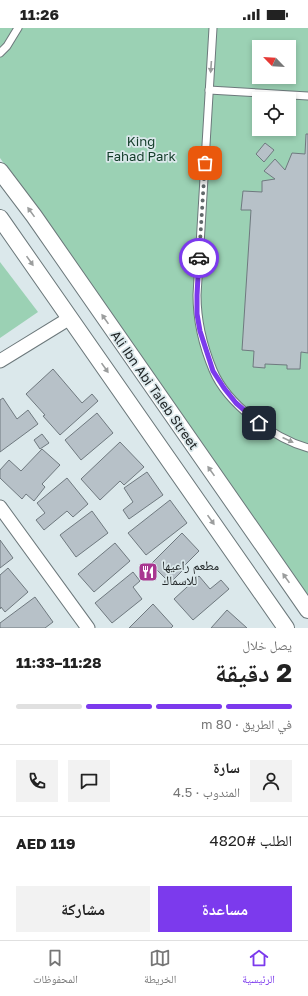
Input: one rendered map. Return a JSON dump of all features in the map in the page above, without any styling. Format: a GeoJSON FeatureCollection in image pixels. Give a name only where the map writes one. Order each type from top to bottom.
{"type":"FeatureCollection","features":[{"type":"Feature","properties":{"kind":"street","name":"Ali Ibn Abi Taleb Street"},"geometry":{"type":"LineString","coordinates":[[0,171],[34,216],[308,610]]}},
{"type":"Feature","properties":{"kind":"street"},"geometry":{"type":"LineString","coordinates":[[0,218],[286,628]]}},
{"type":"Feature","properties":{"kind":"street"},"geometry":{"type":"LineString","coordinates":[[0,361],[70,318]]}},
{"type":"Feature","properties":{"kind":"street"},"geometry":{"type":"LineString","coordinates":[[0,507],[88,628]]}},
{"type":"Feature","properties":{"kind":"lane"},"geometry":{"type":"LineString","coordinates":[[0,53],[7,46],[18,28]]}},
{"type":"Feature","properties":{"kind":"lane"},"geometry":{"type":"LineString","coordinates":[[213,28],[197,295],[197,314],[200,331],[213,371],[236,403],[267,429],[308,448]]}},
{"type":"Feature","properties":{"kind":"lane"},"geometry":{"type":"LineString","coordinates":[[209,90],[308,96]]}},
{"type":"Feature","properties":{"kind":"green space","name":"King Fahad Park"},"geometry":{"type":"Polygon","coordinates":[[[0,28],[308,28],[308,597],[0,158],[0,28]]]}},
{"type":"Feature","properties":{"kind":"green space"},"geometry":{"type":"Polygon","coordinates":[[[0,262],[38,312],[0,338],[0,262]]]}},
{"type":"Feature","properties":{"kind":"building"},"geometry":{"type":"Polygon","coordinates":[[[306,134],[308,134],[308,353],[301,352],[300,369],[287,369],[287,365],[265,364],[265,368],[253,367],[254,351],[242,350],[251,210],[241,210],[243,191],[262,192],[262,181],[275,179],[264,171],[275,159],[285,170],[292,153],[305,154],[306,134]]]}},
{"type":"Feature","properties":{"kind":"building"},"geometry":{"type":"Polygon","coordinates":[[[265,143],[274,150],[264,162],[256,154],[265,143]]]}},
{"type":"Feature","properties":{"kind":"building"},"geometry":{"type":"Polygon","coordinates":[[[53,369],[82,403],[92,394],[98,401],[60,435],[43,416],[45,415],[26,394],[53,369]]]}},
{"type":"Feature","properties":{"kind":"building"},"geometry":{"type":"Polygon","coordinates":[[[3,398],[17,419],[28,410],[38,424],[0,452],[0,400],[3,398]]]}},
{"type":"Feature","properties":{"kind":"building"},"geometry":{"type":"Polygon","coordinates":[[[97,413],[113,433],[81,460],[65,440],[97,413]]]}},
{"type":"Feature","properties":{"kind":"building"},"geometry":{"type":"Polygon","coordinates":[[[42,434],[49,443],[40,449],[34,440],[42,434]]]}},
{"type":"Feature","properties":{"kind":"building"},"geometry":{"type":"Polygon","coordinates":[[[120,442],[144,467],[124,485],[120,481],[100,500],[81,479],[120,442]]]}},
{"type":"Feature","properties":{"kind":"building"},"geometry":{"type":"Polygon","coordinates":[[[42,449],[60,465],[42,484],[45,487],[34,501],[26,494],[22,499],[0,478],[0,470],[9,460],[21,471],[42,449]]]}},
{"type":"Feature","properties":{"kind":"building"},"geometry":{"type":"Polygon","coordinates":[[[147,472],[163,495],[129,519],[123,510],[133,502],[124,488],[147,472]]]}},
{"type":"Feature","properties":{"kind":"building"},"geometry":{"type":"Polygon","coordinates":[[[67,478],[88,504],[73,517],[67,511],[44,530],[36,520],[45,513],[37,503],[67,478]]]}},
{"type":"Feature","properties":{"kind":"building"},"geometry":{"type":"Polygon","coordinates":[[[170,500],[187,523],[146,555],[128,533],[170,500]]]}},
{"type":"Feature","properties":{"kind":"building"},"geometry":{"type":"Polygon","coordinates":[[[92,511],[108,533],[76,557],[60,535],[92,511]]]}},
{"type":"Feature","properties":{"kind":"building"},"geometry":{"type":"Polygon","coordinates":[[[182,533],[199,551],[170,583],[151,564],[182,533]]]}},
{"type":"Feature","properties":{"kind":"building"},"geometry":{"type":"Polygon","coordinates":[[[0,540],[13,558],[0,568],[0,540]]]}},
{"type":"Feature","properties":{"kind":"building"},"geometry":{"type":"Polygon","coordinates":[[[115,543],[130,561],[94,592],[78,574],[115,543]]]}},
{"type":"Feature","properties":{"kind":"building"},"geometry":{"type":"Polygon","coordinates":[[[8,568],[28,592],[5,612],[1,607],[0,609],[0,575],[8,568]]]}},
{"type":"Feature","properties":{"kind":"building"},"geometry":{"type":"Polygon","coordinates":[[[133,572],[140,581],[133,587],[142,599],[112,623],[95,603],[133,572]]]}},
{"type":"Feature","properties":{"kind":"building"},"geometry":{"type":"Polygon","coordinates":[[[199,576],[210,589],[221,580],[229,589],[193,620],[174,599],[199,576]]]}},
{"type":"Feature","properties":{"kind":"building"},"geometry":{"type":"Polygon","coordinates":[[[35,597],[53,622],[45,628],[0,628],[0,623],[35,597]]]}},
{"type":"Feature","properties":{"kind":"building"},"geometry":{"type":"Polygon","coordinates":[[[153,604],[173,626],[171,628],[129,628],[153,604]]]}},
{"type":"Feature","properties":{"kind":"building"},"geometry":{"type":"Polygon","coordinates":[[[227,610],[247,628],[211,628],[227,610]]]}},
{"type":"Feature","properties":{"kind":"way so far"},"geometry":{"type":"LineString","coordinates":[[199,258],[205,163]]}},
{"type":"Feature","properties":{"kind":"place","name":"مطعم راعيها للاسماك"},"geometry":{"type":"Point","coordinates":[148,572]}},
{"type":"Feature","properties":{"kind":"route"},"geometry":{"type":"LineString","coordinates":[[199,258],[197,314],[200,331],[213,371],[236,403],[259,423]]}}]}
